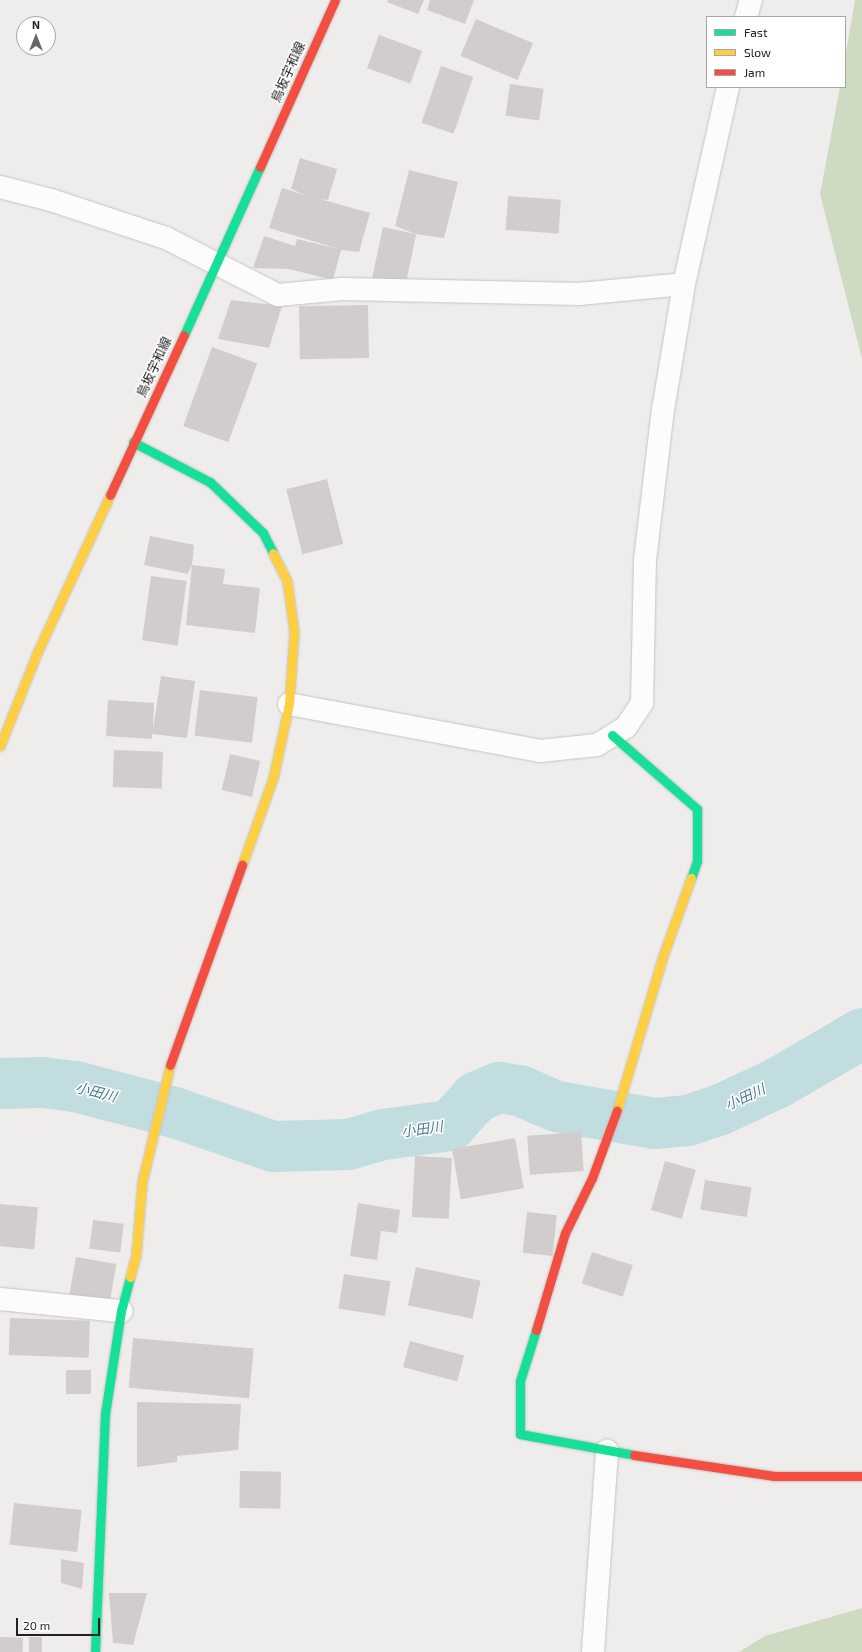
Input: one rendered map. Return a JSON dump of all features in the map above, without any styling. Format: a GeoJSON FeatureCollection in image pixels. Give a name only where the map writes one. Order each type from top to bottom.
{"type":"FeatureCollection","features":[{"type":"Feature","properties":{"kind":"street","name":"鳥坂宇和線"},"geometry":{"type":"LineString","coordinates":[[0,746],[37,653],[217,264],[335,0]]}},
{"type":"Feature","properties":{"kind":"street"},"geometry":{"type":"LineString","coordinates":[[746,16],[751,0]]}},
{"type":"Feature","properties":{"kind":"street"},"geometry":{"type":"LineString","coordinates":[[289,704],[540,751],[597,745],[612,734],[626,727],[642,703],[645,560],[663,410],[684,284],[728,88]]}},
{"type":"Feature","properties":{"kind":"street"},"geometry":{"type":"LineString","coordinates":[[0,187],[51,200],[166,238],[278,295],[343,289],[579,294],[684,284]]}},
{"type":"Feature","properties":{"kind":"street"},"geometry":{"type":"LineString","coordinates":[[95,1652],[105,1414],[120,1312],[136,1254],[142,1182],[164,1080],[273,778],[289,704],[294,632],[287,581],[263,533],[210,482],[134,442]]}},
{"type":"Feature","properties":{"kind":"street"},"geometry":{"type":"LineString","coordinates":[[612,734],[697,808],[697,861],[663,956],[624,1093],[592,1178],[565,1233],[520,1381],[520,1434],[607,1450],[774,1476],[862,1476]]}},
{"type":"Feature","properties":{"kind":"street"},"geometry":{"type":"LineString","coordinates":[[0,1299],[120,1312]]}},
{"type":"Feature","properties":{"kind":"street"},"geometry":{"type":"LineString","coordinates":[[593,1652],[607,1450]]}},
{"type":"Feature","properties":{"kind":"green space"},"geometry":{"type":"Polygon","coordinates":[[[855,0],[862,0],[862,359],[820,194],[840,88],[846,88],[846,52],[855,0]]]}},
{"type":"Feature","properties":{"kind":"green space"},"geometry":{"type":"Polygon","coordinates":[[[862,1608],[862,1652],[739,1652],[765,1636],[862,1608]]]}},
{"type":"Feature","properties":{"kind":"building"},"geometry":{"type":"Polygon","coordinates":[[[388,0],[424,0],[418,14],[387,2],[388,0]]]}},
{"type":"Feature","properties":{"kind":"building"},"geometry":{"type":"Polygon","coordinates":[[[430,0],[474,0],[465,24],[427,10],[430,0]]]}},
{"type":"Feature","properties":{"kind":"building"},"geometry":{"type":"Polygon","coordinates":[[[476,19],[533,43],[517,80],[460,56],[476,19]]]}},
{"type":"Feature","properties":{"kind":"building"},"geometry":{"type":"Polygon","coordinates":[[[379,35],[422,51],[410,84],[367,68],[379,35]]]}},
{"type":"Feature","properties":{"kind":"building"},"geometry":{"type":"Polygon","coordinates":[[[441,66],[473,77],[454,134],[421,123],[441,66]]]}},
{"type":"Feature","properties":{"kind":"building"},"geometry":{"type":"Polygon","coordinates":[[[510,84],[544,89],[539,120],[506,116],[510,84]]]}},
{"type":"Feature","properties":{"kind":"building"},"geometry":{"type":"Polygon","coordinates":[[[300,158],[337,169],[328,200],[320,199],[370,213],[359,252],[341,250],[333,280],[289,269],[253,268],[264,236],[295,246],[297,239],[339,249],[269,228],[282,188],[308,196],[291,189],[300,158]]]}},
{"type":"Feature","properties":{"kind":"building"},"geometry":{"type":"Polygon","coordinates":[[[409,170],[458,182],[444,238],[416,234],[395,226],[409,170]]]}},
{"type":"Feature","properties":{"kind":"building"},"geometry":{"type":"Polygon","coordinates":[[[508,196],[561,200],[558,234],[506,230],[508,196]]]}},
{"type":"Feature","properties":{"kind":"building"},"geometry":{"type":"Polygon","coordinates":[[[383,227],[416,234],[405,285],[372,278],[383,227]]]}},
{"type":"Feature","properties":{"kind":"building"},"geometry":{"type":"Polygon","coordinates":[[[231,300],[282,306],[269,348],[218,339],[231,300]]]}},
{"type":"Feature","properties":{"kind":"building"},"geometry":{"type":"Polygon","coordinates":[[[368,305],[369,358],[300,359],[299,306],[368,305]]]}},
{"type":"Feature","properties":{"kind":"building"},"geometry":{"type":"Polygon","coordinates":[[[212,347],[257,363],[228,442],[183,426],[212,347]]]}},
{"type":"Feature","properties":{"kind":"building"},"geometry":{"type":"Polygon","coordinates":[[[327,479],[343,544],[302,554],[286,489],[327,479]]]}},
{"type":"Feature","properties":{"kind":"building"},"geometry":{"type":"Polygon","coordinates":[[[150,536],[194,545],[192,565],[188,574],[144,565],[150,536]]]}},
{"type":"Feature","properties":{"kind":"building"},"geometry":{"type":"Polygon","coordinates":[[[192,565],[225,569],[223,584],[260,588],[255,633],[186,625],[192,565]]]}},
{"type":"Feature","properties":{"kind":"building"},"geometry":{"type":"Polygon","coordinates":[[[151,576],[187,581],[178,645],[142,640],[151,576]]]}},
{"type":"Feature","properties":{"kind":"building"},"geometry":{"type":"Polygon","coordinates":[[[161,676],[195,681],[187,738],[152,734],[152,739],[106,736],[108,700],[154,703],[153,730],[161,676]]]}},
{"type":"Feature","properties":{"kind":"building"},"geometry":{"type":"Polygon","coordinates":[[[200,690],[258,697],[252,743],[194,736],[200,690]]]}},
{"type":"Feature","properties":{"kind":"building"},"geometry":{"type":"Polygon","coordinates":[[[114,750],[163,752],[162,789],[113,787],[114,750]]]}},
{"type":"Feature","properties":{"kind":"building"},"geometry":{"type":"Polygon","coordinates":[[[230,754],[260,761],[252,797],[222,790],[230,754]]]}},
{"type":"Feature","properties":{"kind":"building"},"geometry":{"type":"Polygon","coordinates":[[[581,1132],[584,1171],[530,1175],[527,1136],[581,1132]]]}},
{"type":"Feature","properties":{"kind":"building"},"geometry":{"type":"Polygon","coordinates":[[[515,1138],[524,1188],[461,1199],[452,1149],[515,1138]]]}},
{"type":"Feature","properties":{"kind":"building"},"geometry":{"type":"Polygon","coordinates":[[[415,1156],[452,1158],[449,1219],[412,1217],[415,1156]]]}},
{"type":"Feature","properties":{"kind":"building"},"geometry":{"type":"Polygon","coordinates":[[[665,1161],[696,1170],[682,1219],[651,1210],[665,1161]]]}},
{"type":"Feature","properties":{"kind":"building"},"geometry":{"type":"Polygon","coordinates":[[[705,1180],[751,1187],[747,1217],[700,1210],[705,1180]]]}},
{"type":"Feature","properties":{"kind":"building"},"geometry":{"type":"Polygon","coordinates":[[[358,1203],[400,1210],[397,1233],[381,1231],[377,1260],[350,1256],[358,1203]]]}},
{"type":"Feature","properties":{"kind":"building"},"geometry":{"type":"Polygon","coordinates":[[[0,1204],[38,1207],[34,1249],[0,1246],[0,1204]]]}},
{"type":"Feature","properties":{"kind":"building"},"geometry":{"type":"Polygon","coordinates":[[[527,1212],[557,1215],[553,1256],[523,1253],[527,1212]]]}},
{"type":"Feature","properties":{"kind":"building"},"geometry":{"type":"Polygon","coordinates":[[[93,1220],[124,1224],[120,1253],[89,1249],[93,1220]]]}},
{"type":"Feature","properties":{"kind":"building"},"geometry":{"type":"Polygon","coordinates":[[[592,1252],[633,1265],[623,1297],[582,1283],[592,1252]]]}},
{"type":"Feature","properties":{"kind":"building"},"geometry":{"type":"Polygon","coordinates":[[[76,1257],[116,1264],[110,1302],[69,1294],[76,1257]]]}},
{"type":"Feature","properties":{"kind":"building"},"geometry":{"type":"Polygon","coordinates":[[[416,1267],[481,1281],[472,1319],[408,1305],[416,1267]]]}},
{"type":"Feature","properties":{"kind":"building"},"geometry":{"type":"Polygon","coordinates":[[[344,1274],[390,1281],[385,1316],[339,1309],[344,1274]]]}},
{"type":"Feature","properties":{"kind":"building"},"geometry":{"type":"Polygon","coordinates":[[[10,1318],[90,1321],[89,1358],[9,1355],[10,1318]]]}},
{"type":"Feature","properties":{"kind":"building"},"geometry":{"type":"Polygon","coordinates":[[[133,1338],[254,1349],[249,1398],[129,1388],[133,1338]]]}},
{"type":"Feature","properties":{"kind":"building"},"geometry":{"type":"Polygon","coordinates":[[[410,1341],[464,1355],[457,1382],[403,1367],[410,1341]]]}},
{"type":"Feature","properties":{"kind":"building"},"geometry":{"type":"Polygon","coordinates":[[[66,1370],[91,1370],[91,1394],[66,1394],[66,1370]]]}},
{"type":"Feature","properties":{"kind":"building"},"geometry":{"type":"Polygon","coordinates":[[[137,1402],[241,1404],[238,1450],[177,1456],[177,1462],[137,1467],[137,1402]]]}},
{"type":"Feature","properties":{"kind":"building"},"geometry":{"type":"Polygon","coordinates":[[[240,1471],[281,1472],[280,1509],[239,1508],[240,1471]]]}},
{"type":"Feature","properties":{"kind":"building"},"geometry":{"type":"Polygon","coordinates":[[[14,1503],[82,1510],[77,1552],[10,1545],[14,1503]]]}},
{"type":"Feature","properties":{"kind":"building"},"geometry":{"type":"Polygon","coordinates":[[[61,1559],[84,1563],[82,1589],[61,1583],[61,1559]]]}},
{"type":"Feature","properties":{"kind":"building"},"geometry":{"type":"Polygon","coordinates":[[[109,1593],[147,1593],[133,1645],[113,1643],[109,1593]]]}},
{"type":"Feature","properties":{"kind":"building"},"geometry":{"type":"Polygon","coordinates":[[[0,1637],[23,1638],[22,1652],[0,1652],[0,1637]]]}},
{"type":"Feature","properties":{"kind":"building"},"geometry":{"type":"Polygon","coordinates":[[[29,1637],[42,1637],[42,1652],[29,1652],[29,1637]]]}},
{"type":"Feature","properties":{"kind":"waterway","name":"小田川"},"geometry":{"type":"LineString","coordinates":[[0,1083],[42,1082],[75,1086],[174,1112],[273,1146],[348,1144],[383,1134],[450,1125],[475,1097],[499,1087],[519,1090],[556,1106],[654,1123],[687,1120],[718,1110],[778,1082],[862,1033]]}},
{"type":"Feature","properties":{"kind":"traffic: fast"},"geometry":{"type":"LineString","coordinates":[[184,335],[260,167]]}},
{"type":"Feature","properties":{"kind":"traffic: fast"},"geometry":{"type":"LineString","coordinates":[[133,442],[210,482],[263,533],[273,553]]}},
{"type":"Feature","properties":{"kind":"traffic: fast"},"geometry":{"type":"LineString","coordinates":[[612,735],[697,809],[697,861],[691,878]]}},
{"type":"Feature","properties":{"kind":"traffic: fast"},"geometry":{"type":"LineString","coordinates":[[95,1652],[105,1414],[121,1311],[130,1277]]}},
{"type":"Feature","properties":{"kind":"traffic: fast"},"geometry":{"type":"LineString","coordinates":[[536,1330],[520,1381],[520,1434],[634,1455]]}},
{"type":"Feature","properties":{"kind":"traffic: slow"},"geometry":{"type":"LineString","coordinates":[[0,746],[37,653],[110,495]]}},
{"type":"Feature","properties":{"kind":"traffic: slow"},"geometry":{"type":"LineString","coordinates":[[242,865],[273,778],[289,704],[294,632],[287,581],[273,553]]}},
{"type":"Feature","properties":{"kind":"traffic: slow"},"geometry":{"type":"LineString","coordinates":[[617,1110],[663,956],[691,878]]}},
{"type":"Feature","properties":{"kind":"traffic: slow"},"geometry":{"type":"LineString","coordinates":[[130,1277],[136,1254],[142,1182],[170,1065]]}},
{"type":"Feature","properties":{"kind":"traffic: jam"},"geometry":{"type":"LineString","coordinates":[[260,167],[335,0]]}},
{"type":"Feature","properties":{"kind":"traffic: jam"},"geometry":{"type":"LineString","coordinates":[[110,495],[184,335]]}},
{"type":"Feature","properties":{"kind":"traffic: jam"},"geometry":{"type":"LineString","coordinates":[[170,1065],[242,865]]}},
{"type":"Feature","properties":{"kind":"traffic: jam"},"geometry":{"type":"LineString","coordinates":[[536,1330],[565,1233],[592,1178],[617,1110]]}},
{"type":"Feature","properties":{"kind":"traffic: jam"},"geometry":{"type":"LineString","coordinates":[[634,1455],[774,1476],[862,1476]]}}]}
